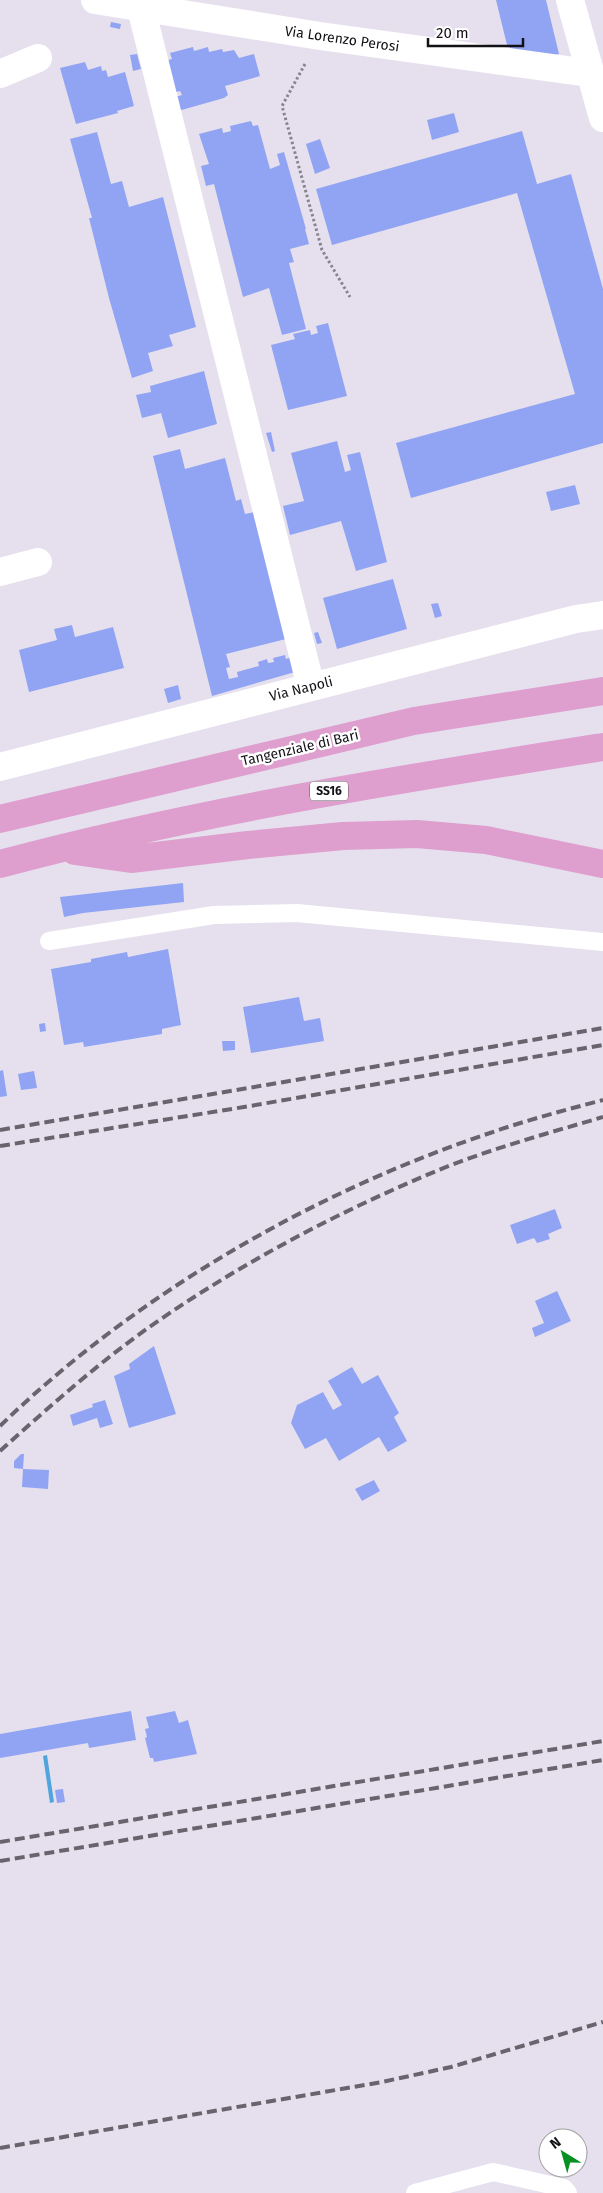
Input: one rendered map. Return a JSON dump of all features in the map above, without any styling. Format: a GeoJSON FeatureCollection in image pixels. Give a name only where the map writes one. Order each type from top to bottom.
{"type":"FeatureCollection","features":[{"type":"Feature","properties":{"kind":"highway"},"geometry":{"type":"LineString","coordinates":[[414,721],[603,683]]}},
{"type":"Feature","properties":{"kind":"highway","name":"Tangenziale di Bari"},"geometry":{"type":"LineString","coordinates":[[0,819],[414,721],[603,691]]}},
{"type":"Feature","properties":{"kind":"highway","name":"SS16"},"geometry":{"type":"LineString","coordinates":[[0,864],[58,849],[340,789],[603,747]]}},
{"type":"Feature","properties":{"kind":"highway"},"geometry":{"type":"LineString","coordinates":[[58,849],[131,859],[343,836],[417,834],[486,840],[603,864]]}},
{"type":"Feature","properties":{"kind":"street","name":"Via Lorenzo Perosi"},"geometry":{"type":"LineString","coordinates":[[96,0],[320,36],[589,73]]}},
{"type":"Feature","properties":{"kind":"street"},"geometry":{"type":"LineString","coordinates":[[570,0],[603,118]]}},
{"type":"Feature","properties":{"kind":"street"},"geometry":{"type":"LineString","coordinates":[[141,8],[311,686]]}},
{"type":"Feature","properties":{"kind":"street"},"geometry":{"type":"LineString","coordinates":[[0,74],[38,58]]}},
{"type":"Feature","properties":{"kind":"street"},"geometry":{"type":"LineString","coordinates":[[0,572],[38,562]]}},
{"type":"Feature","properties":{"kind":"street","name":"Via Napoli"},"geometry":{"type":"LineString","coordinates":[[0,767],[311,686],[576,620],[603,616]]}},
{"type":"Feature","properties":{"kind":"lane"},"geometry":{"type":"LineString","coordinates":[[50,941],[214,915],[297,913],[603,942]]}},
{"type":"Feature","properties":{"kind":"lane"},"geometry":{"type":"LineString","coordinates":[[415,2193],[493,2172],[564,2188],[568,2193]]}},
{"type":"Feature","properties":{"kind":"path"},"geometry":{"type":"LineString","coordinates":[[320,36],[282,106],[322,250],[350,297]]}},
{"type":"Feature","properties":{"kind":"water"},"geometry":{"type":"Polygon","coordinates":[[[47,1755],[54,1802],[50,1803],[43,1756],[47,1755]]]}},
{"type":"Feature","properties":{"kind":"building"},"geometry":{"type":"Polygon","coordinates":[[[496,0],[546,0],[559,54],[544,58],[517,54],[507,45],[496,0]]]}},
{"type":"Feature","properties":{"kind":"building"},"geometry":{"type":"Polygon","coordinates":[[[111,22],[121,24],[120,29],[110,27],[111,22]]]}},
{"type":"Feature","properties":{"kind":"building"},"geometry":{"type":"Polygon","coordinates":[[[193,47],[194,51],[208,47],[209,52],[222,49],[223,52],[234,50],[239,58],[254,54],[260,76],[225,86],[228,95],[224,98],[178,111],[175,97],[182,95],[180,91],[176,92],[168,60],[172,59],[170,53],[193,47]]]}},
{"type":"Feature","properties":{"kind":"building"},"geometry":{"type":"Polygon","coordinates":[[[137,54],[141,69],[133,71],[130,55],[137,54]]]}},
{"type":"Feature","properties":{"kind":"building"},"geometry":{"type":"Polygon","coordinates":[[[85,62],[88,70],[101,66],[102,71],[106,70],[108,77],[125,72],[134,106],[117,111],[118,113],[76,124],[60,68],[85,62]]]}},
{"type":"Feature","properties":{"kind":"building"},"geometry":{"type":"Polygon","coordinates":[[[454,113],[459,132],[432,140],[427,120],[454,113]]]}},
{"type":"Feature","properties":{"kind":"building"},"geometry":{"type":"Polygon","coordinates":[[[251,121],[253,126],[258,125],[270,169],[280,165],[277,154],[284,152],[309,244],[290,249],[294,262],[289,263],[306,329],[282,335],[269,288],[243,297],[214,184],[206,186],[201,166],[209,164],[199,134],[222,128],[223,133],[231,131],[230,126],[251,121]]]}},
{"type":"Feature","properties":{"kind":"building"},"geometry":{"type":"Polygon","coordinates":[[[522,131],[537,184],[571,174],[603,289],[603,443],[411,498],[396,443],[575,394],[517,193],[332,245],[316,189],[522,131]]]}},
{"type":"Feature","properties":{"kind":"building"},"geometry":{"type":"Polygon","coordinates":[[[97,132],[111,184],[122,181],[129,207],[163,197],[196,327],[169,335],[173,346],[148,353],[153,371],[132,378],[109,298],[89,218],[92,218],[70,139],[97,132]]]}},
{"type":"Feature","properties":{"kind":"building"},"geometry":{"type":"Polygon","coordinates":[[[320,139],[330,168],[315,174],[306,144],[320,139]]]}},
{"type":"Feature","properties":{"kind":"building"},"geometry":{"type":"Polygon","coordinates":[[[328,323],[347,396],[288,410],[271,345],[295,339],[293,334],[310,330],[311,335],[318,333],[316,326],[328,323]]]}},
{"type":"Feature","properties":{"kind":"building"},"geometry":{"type":"Polygon","coordinates":[[[204,371],[217,424],[168,438],[161,413],[142,418],[136,395],[151,392],[150,386],[204,371]]]}},
{"type":"Feature","properties":{"kind":"building"},"geometry":{"type":"Polygon","coordinates":[[[271,432],[275,451],[272,452],[266,433],[271,432]]]}},
{"type":"Feature","properties":{"kind":"building"},"geometry":{"type":"Polygon","coordinates":[[[337,441],[345,472],[351,470],[347,455],[360,452],[387,562],[356,571],[341,521],[290,535],[283,506],[304,501],[291,453],[337,441]]]}},
{"type":"Feature","properties":{"kind":"building"},"geometry":{"type":"Polygon","coordinates":[[[180,449],[185,469],[225,458],[236,501],[241,499],[245,514],[255,512],[286,639],[226,654],[230,667],[226,668],[229,679],[238,677],[237,672],[259,666],[258,662],[267,659],[268,663],[274,662],[273,658],[285,655],[286,659],[292,657],[295,672],[212,696],[153,456],[180,449]]]}},
{"type":"Feature","properties":{"kind":"building"},"geometry":{"type":"Polygon","coordinates":[[[575,485],[580,504],[551,511],[546,492],[575,485]]]}},
{"type":"Feature","properties":{"kind":"building"},"geometry":{"type":"Polygon","coordinates":[[[393,579],[407,629],[337,649],[323,598],[393,579]]]}},
{"type":"Feature","properties":{"kind":"building"},"geometry":{"type":"Polygon","coordinates":[[[438,603],[442,616],[435,618],[431,604],[438,603]]]}},
{"type":"Feature","properties":{"kind":"building"},"geometry":{"type":"Polygon","coordinates":[[[72,625],[75,637],[113,627],[124,668],[29,692],[19,650],[57,640],[54,629],[72,625]]]}},
{"type":"Feature","properties":{"kind":"building"},"geometry":{"type":"Polygon","coordinates":[[[318,632],[322,643],[317,644],[314,633],[318,632]]]}},
{"type":"Feature","properties":{"kind":"building"},"geometry":{"type":"Polygon","coordinates":[[[178,685],[181,699],[168,703],[164,689],[178,685]]]}},
{"type":"Feature","properties":{"kind":"building"},"geometry":{"type":"Polygon","coordinates":[[[183,883],[184,902],[83,913],[64,917],[60,897],[183,883]]]}},
{"type":"Feature","properties":{"kind":"building"},"geometry":{"type":"Polygon","coordinates":[[[168,949],[181,1025],[162,1029],[162,1034],[84,1047],[83,1042],[64,1045],[51,969],[91,962],[91,959],[127,952],[128,957],[168,949]]]}},
{"type":"Feature","properties":{"kind":"building"},"geometry":{"type":"Polygon","coordinates":[[[299,997],[304,1021],[320,1018],[324,1041],[251,1053],[243,1007],[299,997]]]}},
{"type":"Feature","properties":{"kind":"building"},"geometry":{"type":"Polygon","coordinates":[[[45,1023],[46,1031],[40,1032],[39,1024],[45,1023]]]}},
{"type":"Feature","properties":{"kind":"building"},"geometry":{"type":"Polygon","coordinates":[[[222,1041],[235,1041],[235,1050],[223,1051],[222,1041]]]}},
{"type":"Feature","properties":{"kind":"building"},"geometry":{"type":"Polygon","coordinates":[[[3,1070],[7,1096],[0,1097],[0,1071],[3,1070]]]}},
{"type":"Feature","properties":{"kind":"building"},"geometry":{"type":"Polygon","coordinates":[[[34,1071],[37,1088],[21,1090],[18,1074],[34,1071]]]}},
{"type":"Feature","properties":{"kind":"building"},"geometry":{"type":"Polygon","coordinates":[[[555,1209],[562,1228],[548,1234],[550,1239],[537,1243],[534,1238],[517,1244],[510,1225],[555,1209]]]}},
{"type":"Feature","properties":{"kind":"building"},"geometry":{"type":"Polygon","coordinates":[[[557,1291],[571,1321],[535,1337],[532,1328],[544,1323],[535,1301],[557,1291]]]}},
{"type":"Feature","properties":{"kind":"building"},"geometry":{"type":"Polygon","coordinates":[[[154,1346],[176,1414],[129,1428],[114,1376],[130,1369],[129,1364],[154,1346]]]}},
{"type":"Feature","properties":{"kind":"building"},"geometry":{"type":"Polygon","coordinates":[[[352,1367],[362,1384],[378,1375],[399,1413],[394,1417],[407,1441],[388,1452],[379,1437],[339,1461],[326,1438],[305,1449],[291,1423],[297,1405],[323,1392],[333,1410],[342,1405],[328,1381],[352,1367]]]}},
{"type":"Feature","properties":{"kind":"building"},"geometry":{"type":"Polygon","coordinates":[[[105,1400],[113,1424],[100,1428],[97,1418],[73,1426],[70,1415],[93,1407],[92,1404],[105,1400]]]}},
{"type":"Feature","properties":{"kind":"building"},"geometry":{"type":"Polygon","coordinates":[[[21,1454],[24,1454],[23,1469],[14,1468],[14,1461],[21,1454]]]}},
{"type":"Feature","properties":{"kind":"building"},"geometry":{"type":"Polygon","coordinates":[[[23,1469],[49,1470],[48,1489],[22,1487],[23,1469]]]}},
{"type":"Feature","properties":{"kind":"building"},"geometry":{"type":"Polygon","coordinates":[[[374,1480],[380,1491],[362,1501],[355,1489],[374,1480]]]}},
{"type":"Feature","properties":{"kind":"building"},"geometry":{"type":"Polygon","coordinates":[[[131,1711],[136,1740],[89,1748],[88,1743],[0,1758],[0,1734],[131,1711]]]}},
{"type":"Feature","properties":{"kind":"building"},"geometry":{"type":"Polygon","coordinates":[[[175,1711],[179,1723],[188,1720],[197,1754],[154,1762],[153,1758],[150,1758],[145,1738],[147,1737],[145,1729],[149,1728],[146,1717],[175,1711]]]}},
{"type":"Feature","properties":{"kind":"building"},"geometry":{"type":"Polygon","coordinates":[[[63,1789],[65,1802],[57,1803],[55,1790],[63,1789]]]}},
{"type":"Feature","properties":{"kind":"railway"},"geometry":{"type":"LineString","coordinates":[[0,1130],[603,1028]]}},
{"type":"Feature","properties":{"kind":"railway"},"geometry":{"type":"LineString","coordinates":[[0,1146],[244,1107],[603,1045]]}},
{"type":"Feature","properties":{"kind":"railway"},"geometry":{"type":"LineString","coordinates":[[0,1426],[53,1378],[109,1333],[168,1291],[229,1252],[293,1217],[358,1185],[424,1157],[518,1124],[603,1100]]}},
{"type":"Feature","properties":{"kind":"railway"},"geometry":{"type":"LineString","coordinates":[[0,1451],[72,1387],[129,1342],[184,1304],[257,1259],[372,1199],[451,1165],[508,1145],[603,1117]]}},
{"type":"Feature","properties":{"kind":"railway"},"geometry":{"type":"LineString","coordinates":[[0,1842],[603,1741]]}},
{"type":"Feature","properties":{"kind":"railway"},"geometry":{"type":"LineString","coordinates":[[0,1861],[603,1760]]}},
{"type":"Feature","properties":{"kind":"railway"},"geometry":{"type":"LineString","coordinates":[[0,2148],[382,2082],[451,2067],[603,2022]]}}]}
